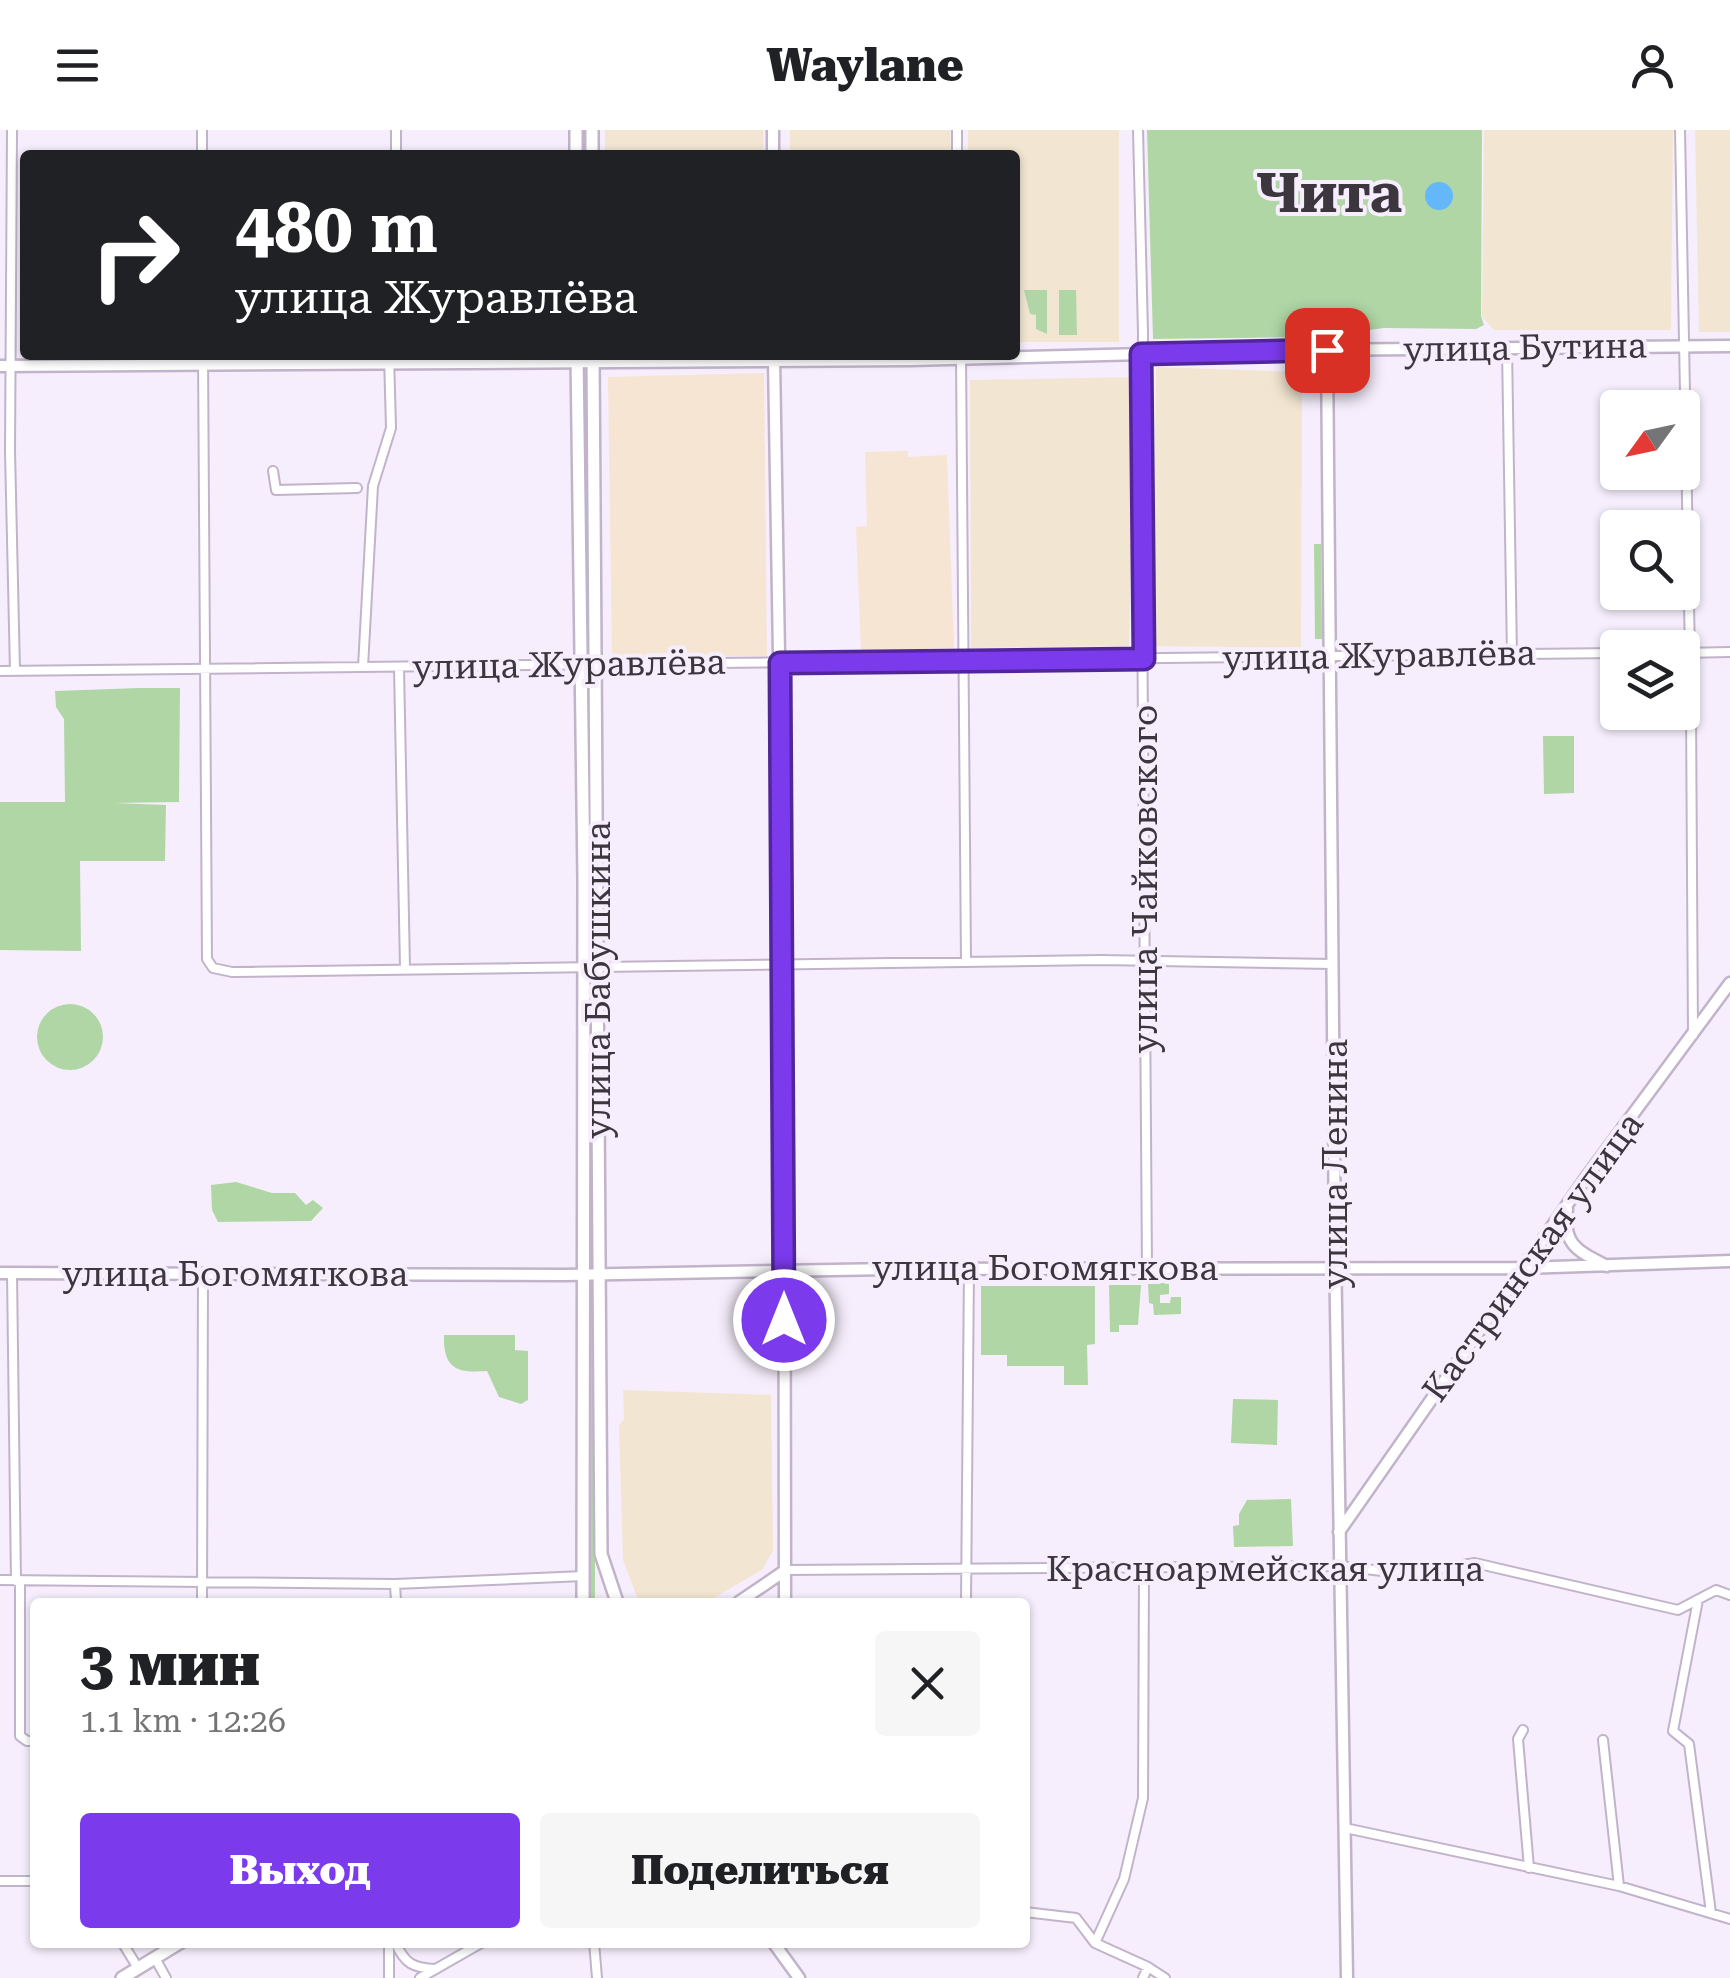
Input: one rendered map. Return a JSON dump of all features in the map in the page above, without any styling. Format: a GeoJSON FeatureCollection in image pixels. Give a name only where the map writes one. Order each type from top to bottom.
{"type":"FeatureCollection","features":[{"type":"Feature","properties":{"kind":"main road","name":"улица Бутина"},"geometry":{"type":"LineString","coordinates":[[1020,356],[1730,346]]}},
{"type":"Feature","properties":{"kind":"main road","name":"улица Ленина"},"geometry":{"type":"LineString","coordinates":[[1327,350],[1338,1533],[1348,1978]]}},
{"type":"Feature","properties":{"kind":"main road","name":"улица Бутина"},"geometry":{"type":"LineString","coordinates":[[6,366],[176,360]]}},
{"type":"Feature","properties":{"kind":"main road","name":"улица Бабушкина"},"geometry":{"type":"LineString","coordinates":[[578,360],[583,1598]]}},
{"type":"Feature","properties":{"kind":"main road","name":"улица Бабушкина"},"geometry":{"type":"LineString","coordinates":[[594,360],[600,1554],[616,1598]]}},
{"type":"Feature","properties":{"kind":"main road"},"geometry":{"type":"LineString","coordinates":[[774,360],[784,964],[785,1598]]}},
{"type":"Feature","properties":{"kind":"main road","name":"Кастринская улица"},"geometry":{"type":"LineString","coordinates":[[1338,1533],[1568,1205],[1730,983]]}},
{"type":"Feature","properties":{"kind":"main road"},"geometry":{"type":"LineString","coordinates":[[1568,1205],[1569,1239],[1577,1249],[1608,1266]]}},
{"type":"Feature","properties":{"kind":"main road","name":"улица Богомягкова"},"geometry":{"type":"LineString","coordinates":[[6,1273],[598,1275],[969,1268],[1524,1268],[1730,1262]]}},
{"type":"Feature","properties":{"kind":"main road"},"geometry":{"type":"LineString","coordinates":[[744,1598],[786,1570]]}},
{"type":"Feature","properties":{"kind":"main road"},"geometry":{"type":"LineString","coordinates":[[122,1978],[171,1948]]}},
{"type":"Feature","properties":{"kind":"main road"},"geometry":{"type":"LineString","coordinates":[[778,1948],[800,1978]]}},
{"type":"Feature","properties":{"kind":"street"},"geometry":{"type":"LineString","coordinates":[[12,130],[6,366],[16,671]]}},
{"type":"Feature","properties":{"kind":"street","name":"улица Чайковского"},"geometry":{"type":"LineString","coordinates":[[1138,130],[1147,1268]]}},
{"type":"Feature","properties":{"kind":"street"},"geometry":{"type":"LineString","coordinates":[[1680,130],[1686,630]]}},
{"type":"Feature","properties":{"kind":"street"},"geometry":{"type":"LineString","coordinates":[[1507,348],[1512,654]]}},
{"type":"Feature","properties":{"kind":"street"},"geometry":{"type":"LineString","coordinates":[[204,360],[207,958],[213,968],[232,972],[966,962],[1333,964]]}},
{"type":"Feature","properties":{"kind":"street"},"geometry":{"type":"LineString","coordinates":[[363,667],[372,486],[391,428],[390,360]]}},
{"type":"Feature","properties":{"kind":"street"},"geometry":{"type":"LineString","coordinates":[[961,360],[966,962]]}},
{"type":"Feature","properties":{"kind":"street"},"geometry":{"type":"LineString","coordinates":[[274,470],[276,490],[357,488]]}},
{"type":"Feature","properties":{"kind":"street"},"geometry":{"type":"LineString","coordinates":[[1700,653],[1730,652]]}},
{"type":"Feature","properties":{"kind":"street","name":"улица Журавлёва"},"geometry":{"type":"LineString","coordinates":[[0,671],[1600,654]]}},
{"type":"Feature","properties":{"kind":"street"},"geometry":{"type":"LineString","coordinates":[[399,667],[405,968]]}},
{"type":"Feature","properties":{"kind":"street"},"geometry":{"type":"LineString","coordinates":[[1687,730],[1693,1035]]}},
{"type":"Feature","properties":{"kind":"street"},"geometry":{"type":"LineString","coordinates":[[966,1598],[969,1268]]}},
{"type":"Feature","properties":{"kind":"street"},"geometry":{"type":"LineString","coordinates":[[6,1273],[20,1736],[30,1739]]}},
{"type":"Feature","properties":{"kind":"street"},"geometry":{"type":"LineString","coordinates":[[202,1598],[203,1275]]}},
{"type":"Feature","properties":{"kind":"street","name":"Красноармейская улица"},"geometry":{"type":"LineString","coordinates":[[786,1570],[1340,1566],[1408,1574],[1475,1563],[1678,1610],[1716,1590],[1730,1595]]}},
{"type":"Feature","properties":{"kind":"street"},"geometry":{"type":"LineString","coordinates":[[1095,1943],[1124,1879],[1143,1798],[1144,1568]]}},
{"type":"Feature","properties":{"kind":"street"},"geometry":{"type":"LineString","coordinates":[[0,1580],[396,1584],[584,1576]]}},
{"type":"Feature","properties":{"kind":"street"},"geometry":{"type":"LineString","coordinates":[[396,1584],[396,1598]]}},
{"type":"Feature","properties":{"kind":"street"},"geometry":{"type":"LineString","coordinates":[[1698,1600],[1673,1732],[1690,1744],[1710,1913]]}},
{"type":"Feature","properties":{"kind":"street"},"geometry":{"type":"LineString","coordinates":[[1523,1730],[1518,1739],[1529,1868]]}},
{"type":"Feature","properties":{"kind":"street"},"geometry":{"type":"LineString","coordinates":[[1603,1740],[1619,1886]]}},
{"type":"Feature","properties":{"kind":"street"},"geometry":{"type":"LineString","coordinates":[[1345,1828],[1619,1886],[1730,1919]]}},
{"type":"Feature","properties":{"kind":"street"},"geometry":{"type":"LineString","coordinates":[[0,1881],[30,1881]]}},
{"type":"Feature","properties":{"kind":"street"},"geometry":{"type":"LineString","coordinates":[[1030,1913],[1076,1918],[1095,1943],[1165,1978]]}},
{"type":"Feature","properties":{"kind":"street"},"geometry":{"type":"LineString","coordinates":[[126,1948],[138,1968]]}},
{"type":"Feature","properties":{"kind":"street"},"geometry":{"type":"LineString","coordinates":[[389,1978],[392,1948]]}},
{"type":"Feature","properties":{"kind":"street"},"geometry":{"type":"LineString","coordinates":[[396,1948],[412,1966],[436,1969]]}},
{"type":"Feature","properties":{"kind":"street"},"geometry":{"type":"LineString","coordinates":[[420,1978],[473,1948]]}},
{"type":"Feature","properties":{"kind":"street"},"geometry":{"type":"LineString","coordinates":[[594,1948],[596,1978]]}},
{"type":"Feature","properties":{"kind":"street"},"geometry":{"type":"LineString","coordinates":[[155,1958],[166,1978]]}},
{"type":"Feature","properties":{"kind":"street"},"geometry":{"type":"LineString","coordinates":[[1143,1978],[1148,1968]]}},
{"type":"Feature","properties":{"kind":"shaded area"},"geometry":{"type":"Polygon","coordinates":[[[605,130],[763,130],[764,150],[605,150],[605,130]]]}},
{"type":"Feature","properties":{"kind":"shaded area"},"geometry":{"type":"Polygon","coordinates":[[[790,130],[950,130],[951,150],[790,150],[790,130]]]}},
{"type":"Feature","properties":{"kind":"shaded area"},"geometry":{"type":"Polygon","coordinates":[[[968,130],[1119,130],[1119,342],[1020,342],[1020,150],[968,150],[968,130]]]}},
{"type":"Feature","properties":{"kind":"shaded area"},"geometry":{"type":"Polygon","coordinates":[[[1484,130],[1673,130],[1671,330],[1494,330],[1482,317],[1484,130]]]}},
{"type":"Feature","properties":{"kind":"shaded area"},"geometry":{"type":"Polygon","coordinates":[[[1695,130],[1730,130],[1730,332],[1699,332],[1695,130]]]}},
{"type":"Feature","properties":{"kind":"shaded area"},"geometry":{"type":"Polygon","coordinates":[[[1156,367],[1302,372],[1301,648],[1153,646],[1156,367]]]}},
{"type":"Feature","properties":{"kind":"shaded area"},"geometry":{"type":"Polygon","coordinates":[[[764,373],[767,656],[612,656],[608,377],[764,373]]]}},
{"type":"Feature","properties":{"kind":"shaded area"},"geometry":{"type":"Polygon","coordinates":[[[1135,377],[1129,646],[971,648],[970,380],[1135,377]]]}},
{"type":"Feature","properties":{"kind":"shaded area"},"geometry":{"type":"Polygon","coordinates":[[[908,451],[908,457],[947,455],[954,648],[861,651],[856,527],[867,526],[865,452],[908,451]]]}},
{"type":"Feature","properties":{"kind":"shaded area"},"geometry":{"type":"Polygon","coordinates":[[[623,1390],[771,1395],[773,1550],[763,1569],[714,1598],[637,1598],[623,1560],[619,1425],[624,1419],[623,1390]]]}},
{"type":"Feature","properties":{"kind":"green space"},"geometry":{"type":"Polygon","coordinates":[[[1147,130],[1482,130],[1484,325],[1476,329],[1384,328],[1315,337],[1153,339],[1147,130]]]}},
{"type":"Feature","properties":{"kind":"green space"},"geometry":{"type":"Polygon","coordinates":[[[1024,290],[1047,290],[1047,334],[1036,329],[1036,315],[1030,314],[1024,290]]]}},
{"type":"Feature","properties":{"kind":"green space"},"geometry":{"type":"Polygon","coordinates":[[[1059,290],[1076,290],[1077,335],[1059,335],[1059,290]]]}},
{"type":"Feature","properties":{"kind":"green space"},"geometry":{"type":"Polygon","coordinates":[[[584,377],[589,408],[590,648],[585,648],[584,377]]]}},
{"type":"Feature","properties":{"kind":"green space"},"geometry":{"type":"Polygon","coordinates":[[[1314,544],[1321,544],[1322,639],[1315,639],[1314,544]]]}},
{"type":"Feature","properties":{"kind":"green space"},"geometry":{"type":"Polygon","coordinates":[[[180,688],[179,802],[114,803],[166,805],[165,861],[80,861],[81,951],[0,950],[0,802],[65,802],[64,719],[56,707],[55,691],[180,688]]]}},
{"type":"Feature","properties":{"kind":"green space"},"geometry":{"type":"Polygon","coordinates":[[[1543,736],[1574,736],[1574,793],[1544,794],[1543,736]]]}},
{"type":"Feature","properties":{"kind":"green space"},"geometry":{"type":"Polygon","coordinates":[[[70,1004],[93,1014],[103,1037],[93,1060],[70,1070],[47,1060],[37,1037],[47,1014],[70,1004]]]}},
{"type":"Feature","properties":{"kind":"green space"},"geometry":{"type":"Polygon","coordinates":[[[236,1182],[272,1193],[295,1193],[306,1205],[313,1200],[323,1208],[311,1221],[218,1222],[212,1210],[211,1185],[236,1182]]]}},
{"type":"Feature","properties":{"kind":"green space"},"geometry":{"type":"Polygon","coordinates":[[[1148,1283],[1169,1283],[1169,1294],[1160,1295],[1160,1303],[1181,1297],[1181,1314],[1154,1315],[1148,1283]]]}},
{"type":"Feature","properties":{"kind":"green space"},"geometry":{"type":"Polygon","coordinates":[[[1109,1285],[1141,1285],[1138,1325],[1119,1325],[1119,1332],[1110,1332],[1109,1285]]]}},
{"type":"Feature","properties":{"kind":"green space"},"geometry":{"type":"Polygon","coordinates":[[[981,1286],[1095,1286],[1095,1344],[1087,1345],[1088,1385],[1064,1385],[1064,1366],[1007,1366],[1007,1355],[981,1355],[981,1286]]]}},
{"type":"Feature","properties":{"kind":"green space"},"geometry":{"type":"Polygon","coordinates":[[[588,1308],[595,1308],[595,1598],[588,1598],[588,1308]]]}},
{"type":"Feature","properties":{"kind":"green space"},"geometry":{"type":"Polygon","coordinates":[[[444,1335],[515,1335],[515,1350],[528,1351],[528,1400],[521,1404],[499,1397],[487,1371],[454,1367],[446,1356],[444,1335]]]}},
{"type":"Feature","properties":{"kind":"green space"},"geometry":{"type":"Polygon","coordinates":[[[1233,1399],[1278,1400],[1277,1445],[1231,1443],[1233,1399]]]}},
{"type":"Feature","properties":{"kind":"green space"},"geometry":{"type":"Polygon","coordinates":[[[1291,1499],[1293,1546],[1234,1547],[1233,1526],[1239,1525],[1239,1514],[1247,1500],[1291,1499]]]}},
{"type":"Feature","properties":{"kind":"water"},"geometry":{"type":"Polygon","coordinates":[[[1439,182],[1449,186],[1453,196],[1449,206],[1439,210],[1429,206],[1425,196],[1429,186],[1439,182]]]}},
{"type":"Feature","properties":{"kind":"district","name":"Чита"},"geometry":{"type":"Point","coordinates":[1329,193]}},
{"type":"Feature","properties":{"kind":"route"},"geometry":{"type":"LineString","coordinates":[[784,1320],[780,663],[1144,659],[1141,354],[1327,350]]}}]}
